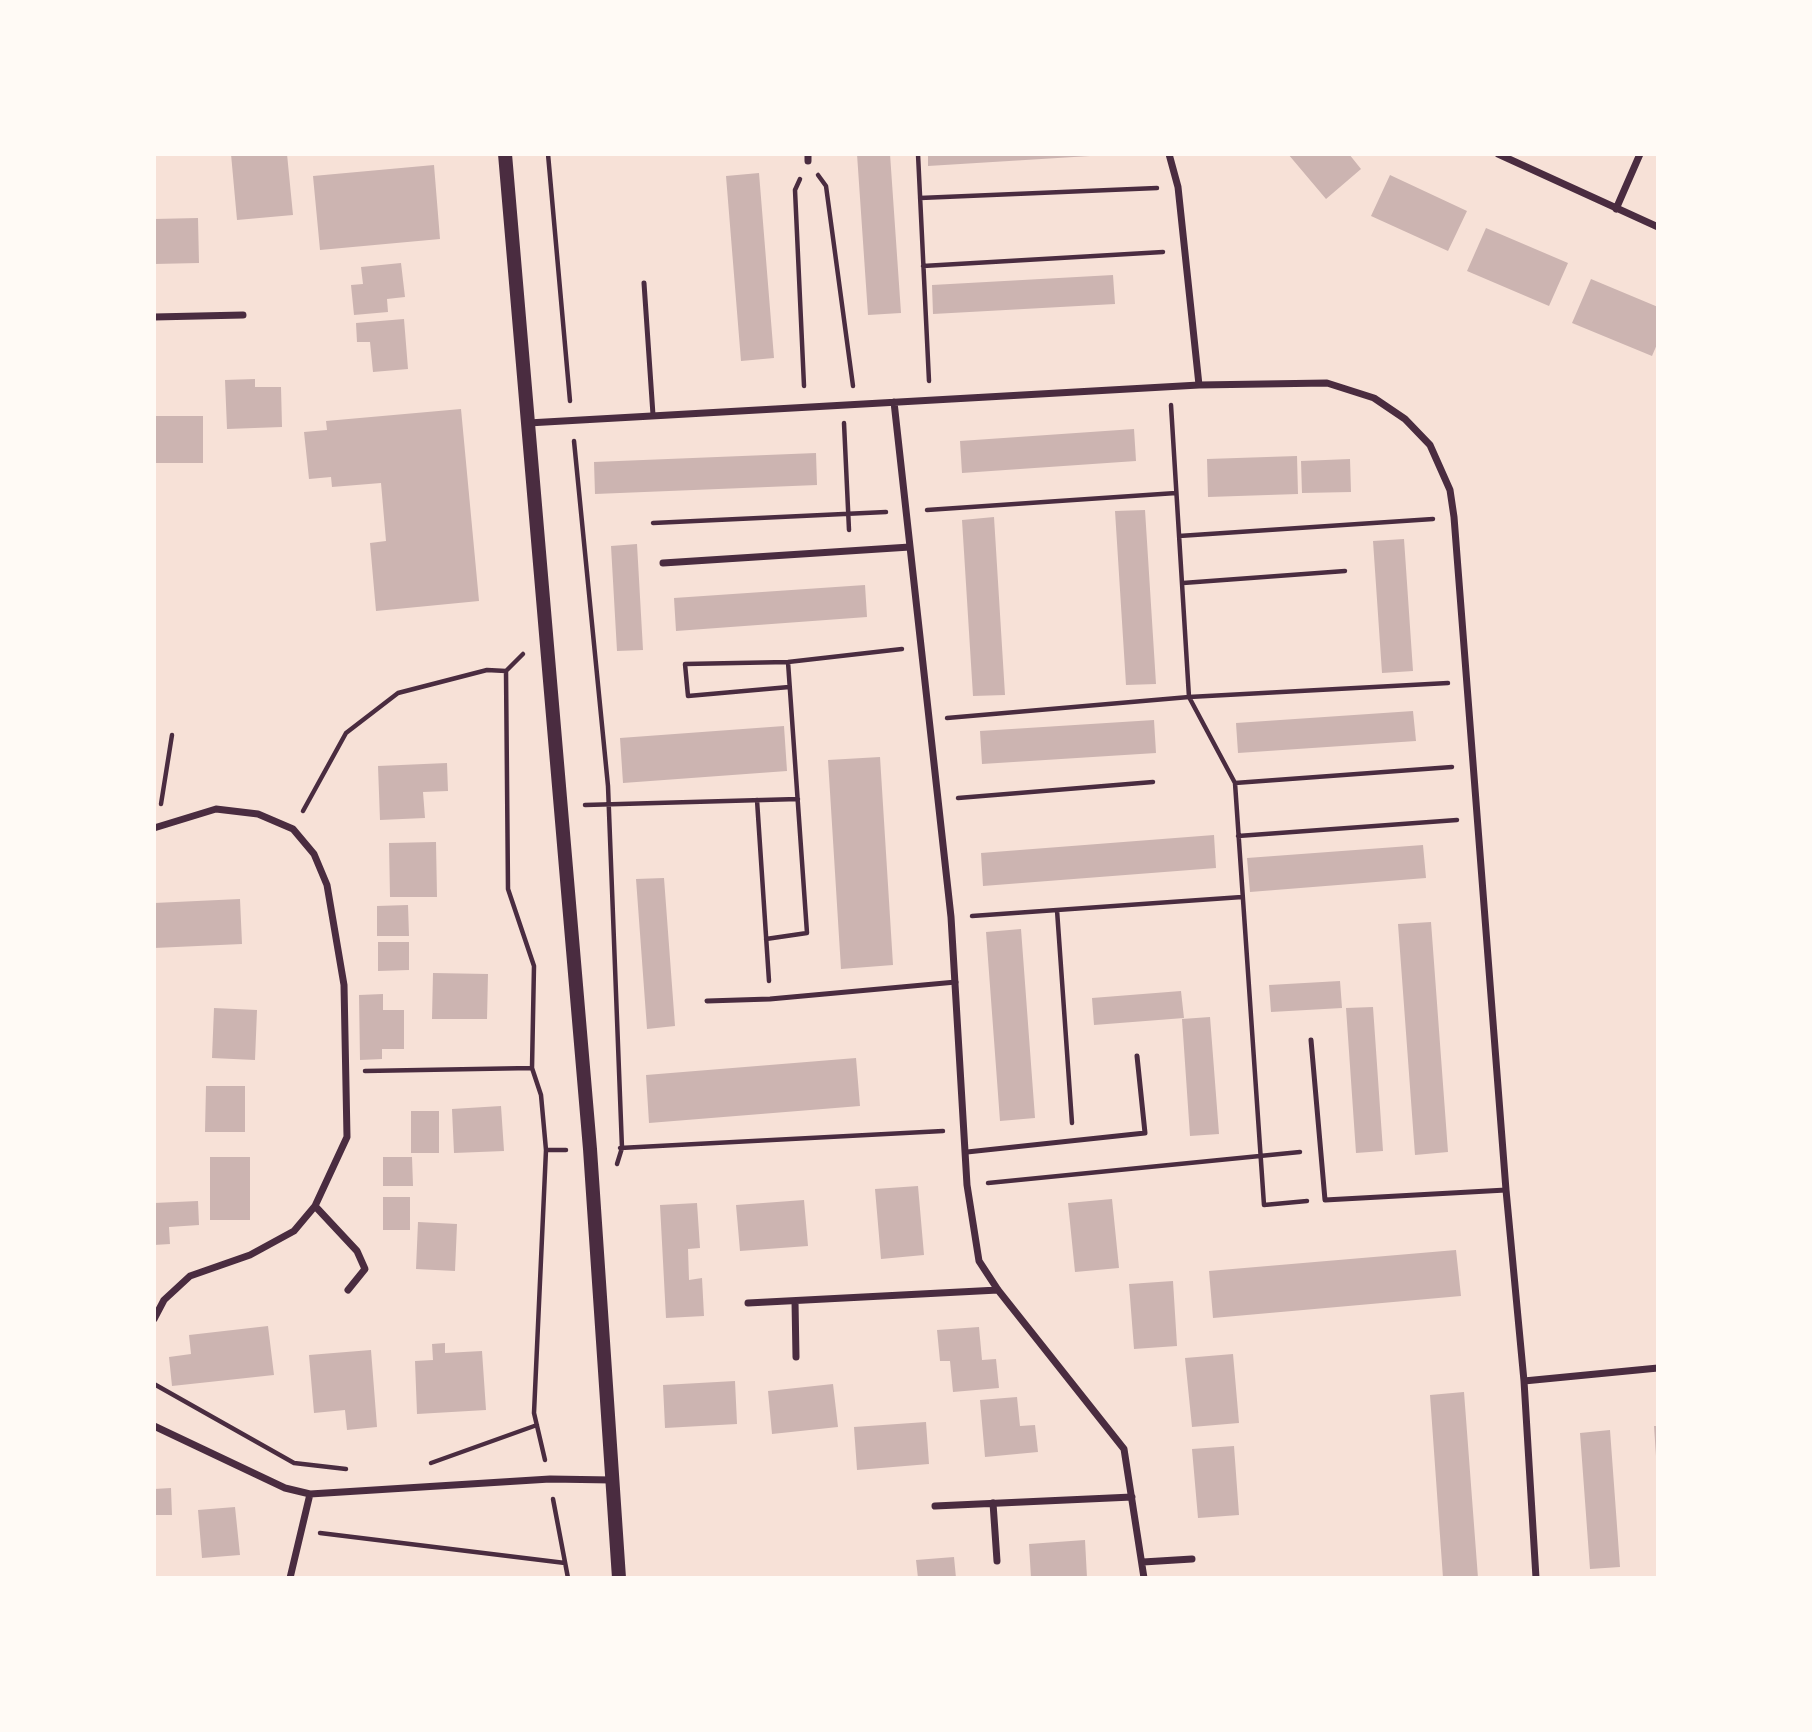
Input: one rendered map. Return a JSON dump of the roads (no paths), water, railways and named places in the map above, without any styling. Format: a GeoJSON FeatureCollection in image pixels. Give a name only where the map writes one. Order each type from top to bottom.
{"type":"FeatureCollection","features":[{"type":"Feature","properties":{"kind":"main road"},"geometry":{"type":"LineString","coordinates":[[505,154],[562,806],[619,1578]]}},
{"type":"Feature","properties":{"kind":"street"},"geometry":{"type":"LineString","coordinates":[[1169,154],[1178,187],[1199,385]]}},
{"type":"Feature","properties":{"kind":"street"},"geometry":{"type":"LineString","coordinates":[[1498,154],[1658,227]]}},
{"type":"Feature","properties":{"kind":"street"},"geometry":{"type":"LineString","coordinates":[[1616,209],[1640,154]]}},
{"type":"Feature","properties":{"kind":"street"},"geometry":{"type":"LineString","coordinates":[[154,317],[243,315]]}},
{"type":"Feature","properties":{"kind":"street"},"geometry":{"type":"LineString","coordinates":[[528,423],[1199,385],[1327,383],[1374,398],[1405,419],[1430,445],[1450,490],[1454,517],[1506,1190],[1524,1381],[1536,1578]]}},
{"type":"Feature","properties":{"kind":"street"},"geometry":{"type":"LineString","coordinates":[[894,402],[951,917],[967,1185],[979,1261],[998,1290],[1124,1449],[1144,1578]]}},
{"type":"Feature","properties":{"kind":"street"},"geometry":{"type":"LineString","coordinates":[[663,563],[910,547]]}},
{"type":"Feature","properties":{"kind":"street"},"geometry":{"type":"LineString","coordinates":[[154,1318],[164,1300],[190,1276],[250,1255],[294,1231],[315,1206],[347,1137],[344,985],[327,885],[314,854],[293,829],[258,814],[216,808],[156,828]]}},
{"type":"Feature","properties":{"kind":"street"},"geometry":{"type":"LineString","coordinates":[[315,1206],[357,1251],[365,1269],[348,1290]]}},
{"type":"Feature","properties":{"kind":"street"},"geometry":{"type":"LineString","coordinates":[[748,1303],[998,1290]]}},
{"type":"Feature","properties":{"kind":"street"},"geometry":{"type":"LineString","coordinates":[[795,1301],[796,1357]]}},
{"type":"Feature","properties":{"kind":"street"},"geometry":{"type":"LineString","coordinates":[[1524,1381],[1658,1368]]}},
{"type":"Feature","properties":{"kind":"street"},"geometry":{"type":"LineString","coordinates":[[154,1426],[285,1488],[310,1494],[550,1479],[612,1480]]}},
{"type":"Feature","properties":{"kind":"street"},"geometry":{"type":"LineString","coordinates":[[290,1578],[310,1494]]}},
{"type":"Feature","properties":{"kind":"street"},"geometry":{"type":"LineString","coordinates":[[935,1506],[1132,1497]]}},
{"type":"Feature","properties":{"kind":"street"},"geometry":{"type":"LineString","coordinates":[[993,1503],[997,1561]]}},
{"type":"Feature","properties":{"kind":"street"},"geometry":{"type":"LineString","coordinates":[[1143,1562],[1192,1559]]}},
{"type":"Feature","properties":{"kind":"lane"},"geometry":{"type":"LineString","coordinates":[[644,283],[653,415]]}},
{"type":"Feature","properties":{"kind":"lane"},"geometry":{"type":"LineString","coordinates":[[707,1002],[956,982]]}},
{"type":"Feature","properties":{"kind":"lane"},"geometry":{"type":"LineString","coordinates":[[1311,1040],[1325,1200],[1506,1190]]}},
{"type":"Feature","properties":{"kind":"lane"},"geometry":{"type":"LineString","coordinates":[[967,1152],[1145,1133],[1137,1056]]}}]}
